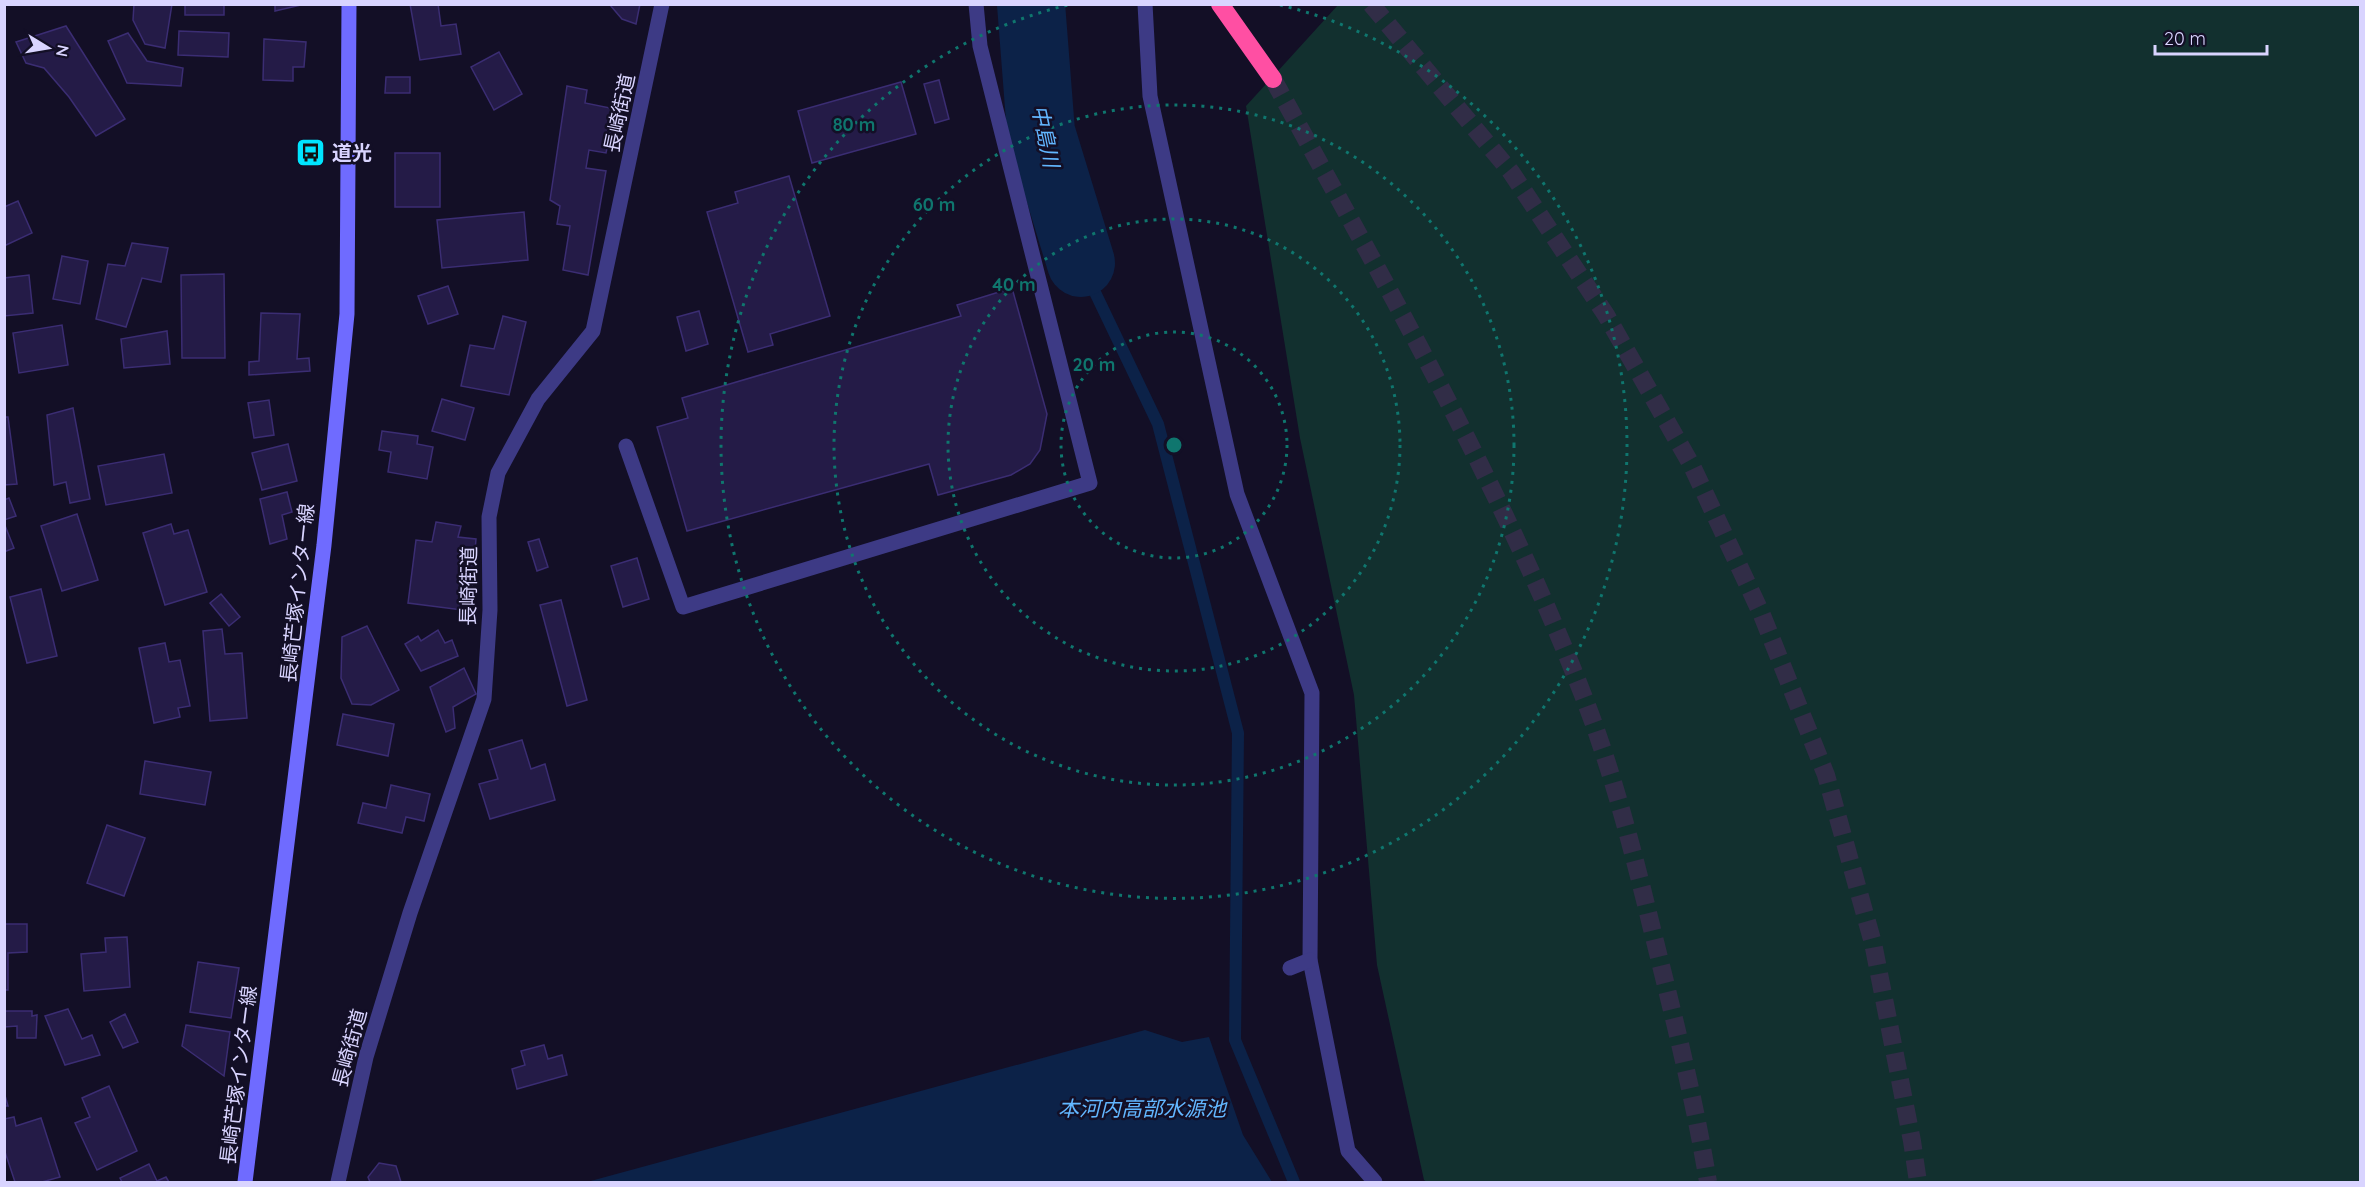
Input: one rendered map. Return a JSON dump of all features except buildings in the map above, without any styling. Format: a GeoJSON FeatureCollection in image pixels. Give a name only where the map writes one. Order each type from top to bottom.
{"type":"FeatureCollection","features":[{"type":"Feature","properties":{"kind":"highway"},"geometry":{"type":"LineString","coordinates":[[1220,4],[1273,79]]}},
{"type":"Feature","properties":{"kind":"main road","name":"長崎芒塚インター線"},"geometry":{"type":"LineString","coordinates":[[245,1182],[324,545],[347,314],[349,4]]}},
{"type":"Feature","properties":{"kind":"street","name":"長崎街道"},"geometry":{"type":"LineString","coordinates":[[338,1182],[370,1046],[410,913],[484,699],[490,609],[489,517],[498,473],[537,399],[593,331],[662,4]]}},
{"type":"Feature","properties":{"kind":"street"},"geometry":{"type":"LineString","coordinates":[[626,446],[683,607],[1090,483],[980,46],[976,4]]}},
{"type":"Feature","properties":{"kind":"street"},"geometry":{"type":"LineString","coordinates":[[1145,4],[1150,96],[1237,494],[1312,693],[1310,960],[1348,1151],[1375,1182]]}},
{"type":"Feature","properties":{"kind":"street"},"geometry":{"type":"LineString","coordinates":[[1290,968],[1310,960]]}},
{"type":"Feature","properties":{"kind":"green space"},"geometry":{"type":"Polygon","coordinates":[[[1338,5],[2360,5],[2360,1182],[1427,1182],[1424,1180],[1377,965],[1354,695],[1300,438],[1246,106],[1338,5]]]}},
{"type":"Feature","properties":{"kind":"water","name":"本河内高部水源池"},"geometry":{"type":"Polygon","coordinates":[[[1145,1030],[1182,1042],[1209,1037],[1243,1135],[1272,1182],[587,1182],[1145,1030]]]}},
{"type":"Feature","properties":{"kind":"waterway","name":"中島川"},"geometry":{"type":"LineString","coordinates":[[1031,4],[1041,132],[1081,263]]}},
{"type":"Feature","properties":{"kind":"waterway"},"geometry":{"type":"LineString","coordinates":[[1081,263],[1158,424],[1238,733],[1235,1040],[1294,1182]]}},
{"type":"Feature","properties":{"kind":"tunnel"},"geometry":{"type":"LineString","coordinates":[[1371,4],[1511,172],[1606,315],[1692,466],[1762,615],[1826,775],[1873,943],[1918,1182]]}},
{"type":"Feature","properties":{"kind":"tunnel"},"geometry":{"type":"LineString","coordinates":[[1273,79],[1438,382],[1477,459],[1515,536],[1583,695],[1621,808],[1682,1053],[1708,1182]]}},
{"type":"Feature","properties":{"kind":"place","name":"道光"},"geometry":{"type":"Point","coordinates":[311,152]}}]}
